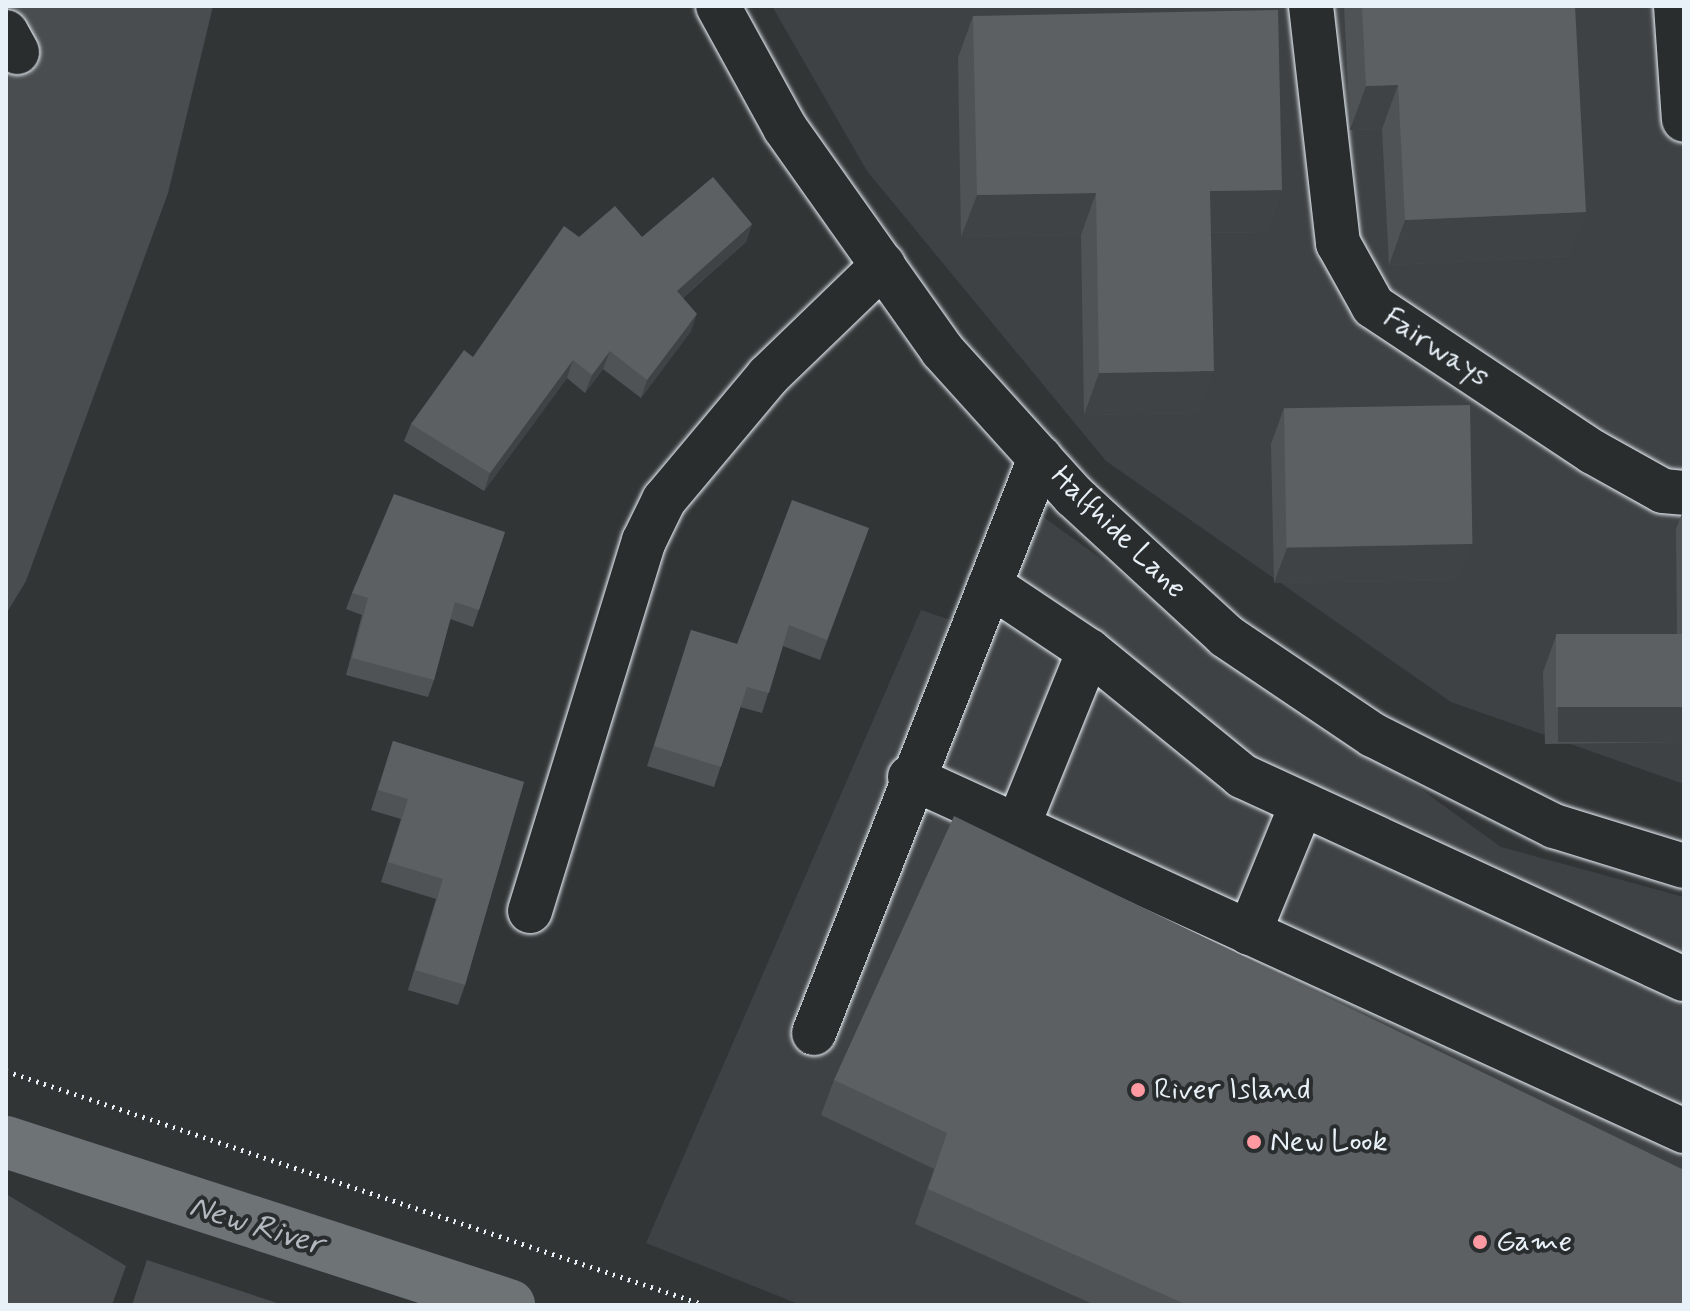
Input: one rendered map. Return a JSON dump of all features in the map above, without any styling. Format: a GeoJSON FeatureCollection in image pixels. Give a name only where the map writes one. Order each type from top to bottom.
{"type":"FeatureCollection","features":[{"type":"Feature","properties":{"kind":"main road","name":"Halfhide Lane"},"geometry":{"type":"LineString","coordinates":[[718,6],[785,128],[942,350],[1040,458],[1226,636],[1373,735],[1554,826],[1684,866]]}},
{"type":"Feature","properties":{"kind":"main road","name":"Fairways"},"geometry":{"type":"LineString","coordinates":[[1311,6],[1338,243],[1373,306],[1593,452],[1663,491],[1684,493]]}},
{"type":"Feature","properties":{"kind":"main road"},"geometry":{"type":"LineString","coordinates":[[1676,6],[1684,120]]}},
{"type":"Feature","properties":{"kind":"main road"},"geometry":{"type":"LineString","coordinates":[[530,911],[644,541],[664,500],[768,376],[883,265]]}},
{"type":"Feature","properties":{"kind":"main road"},"geometry":{"type":"LineString","coordinates":[[814,1033],[910,777],[1040,458]]}},
{"type":"Feature","properties":{"kind":"main road"},"geometry":{"type":"LineString","coordinates":[[990,585],[1089,651],[1242,776],[1684,979]]}},
{"type":"Feature","properties":{"kind":"main road"},"geometry":{"type":"LineString","coordinates":[[1017,828],[1089,651]]}},
{"type":"Feature","properties":{"kind":"main road"},"geometry":{"type":"LineString","coordinates":[[910,777],[1684,1131]]}},
{"type":"Feature","properties":{"kind":"main road"},"geometry":{"type":"LineString","coordinates":[[1249,933],[1302,804]]}},
{"type":"Feature","properties":{"kind":"path"},"geometry":{"type":"LineString","coordinates":[[6,1071],[705,1305]]}},
{"type":"Feature","properties":{"kind":"shaded area"},"geometry":{"type":"Polygon","coordinates":[[[6,6],[213,6],[168,193],[26,581],[6,614],[6,6]]]}},
{"type":"Feature","properties":{"kind":"shaded area"},"geometry":{"type":"Polygon","coordinates":[[[772,6],[1684,6],[1684,784],[1451,702],[1106,461],[867,171],[772,6]]]}},
{"type":"Feature","properties":{"kind":"shaded area"},"geometry":{"type":"Polygon","coordinates":[[[1035,511],[1501,847],[1684,897],[1684,1305],[801,1305],[646,1243],[921,610],[983,631],[1035,511]]]}},
{"type":"Feature","properties":{"kind":"shaded area"},"geometry":{"type":"Polygon","coordinates":[[[6,1194],[126,1266],[112,1305],[6,1305],[6,1194]]]}},
{"type":"Feature","properties":{"kind":"shaded area"},"geometry":{"type":"Polygon","coordinates":[[[147,1260],[283,1305],[132,1305],[147,1260]]]}},
{"type":"Feature","properties":{"kind":"building"},"geometry":{"type":"Polygon","coordinates":[[[1362,6],[1575,6],[1586,212],[1405,220],[1398,85],[1366,86],[1362,6]]]}},
{"type":"Feature","properties":{"kind":"building"},"geometry":{"type":"Polygon","coordinates":[[[1278,10],[1282,190],[1210,191],[1214,371],[1099,373],[1096,193],[977,195],[973,16],[1278,10]]]}},
{"type":"Feature","properties":{"kind":"building"},"geometry":{"type":"Polygon","coordinates":[[[713,177],[752,224],[677,291],[697,314],[647,380],[610,351],[592,375],[573,360],[490,473],[411,424],[464,350],[473,357],[564,226],[579,237],[615,206],[642,237],[713,177]]]}},
{"type":"Feature","properties":{"kind":"building"},"geometry":{"type":"Polygon","coordinates":[[[1470,405],[1472,544],[1286,547],[1284,408],[1470,405]]]}},
{"type":"Feature","properties":{"kind":"building"},"geometry":{"type":"Polygon","coordinates":[[[394,494],[505,532],[479,610],[455,602],[434,680],[352,658],[368,598],[352,593],[394,494]]]}},
{"type":"Feature","properties":{"kind":"building"},"geometry":{"type":"Polygon","coordinates":[[[792,500],[869,528],[827,640],[789,625],[769,693],[747,687],[721,767],[654,746],[691,630],[737,644],[792,500]]]}},
{"type":"Feature","properties":{"kind":"building"},"geometry":{"type":"Polygon","coordinates":[[[1556,634],[1684,634],[1684,707],[1556,707],[1556,634]]]}},
{"type":"Feature","properties":{"kind":"building"},"geometry":{"type":"Polygon","coordinates":[[[393,741],[524,782],[465,985],[415,970],[443,879],[388,862],[408,799],[378,790],[393,741]]]}},
{"type":"Feature","properties":{"kind":"building"},"geometry":{"type":"Polygon","coordinates":[[[954,816],[1684,1170],[1684,1305],[1187,1305],[928,1189],[947,1133],[834,1080],[954,816]]]}},
{"type":"Feature","properties":{"kind":"waterway","name":"New River"},"geometry":{"type":"LineString","coordinates":[[6,1142],[509,1305]]}},
{"type":"Feature","properties":{"kind":"place","name":"River Island"},"geometry":{"type":"Point","coordinates":[1138,1090]}},
{"type":"Feature","properties":{"kind":"place","name":"New Look"},"geometry":{"type":"Point","coordinates":[1254,1142]}},
{"type":"Feature","properties":{"kind":"place","name":"Game"},"geometry":{"type":"Point","coordinates":[1480,1242]}}]}
